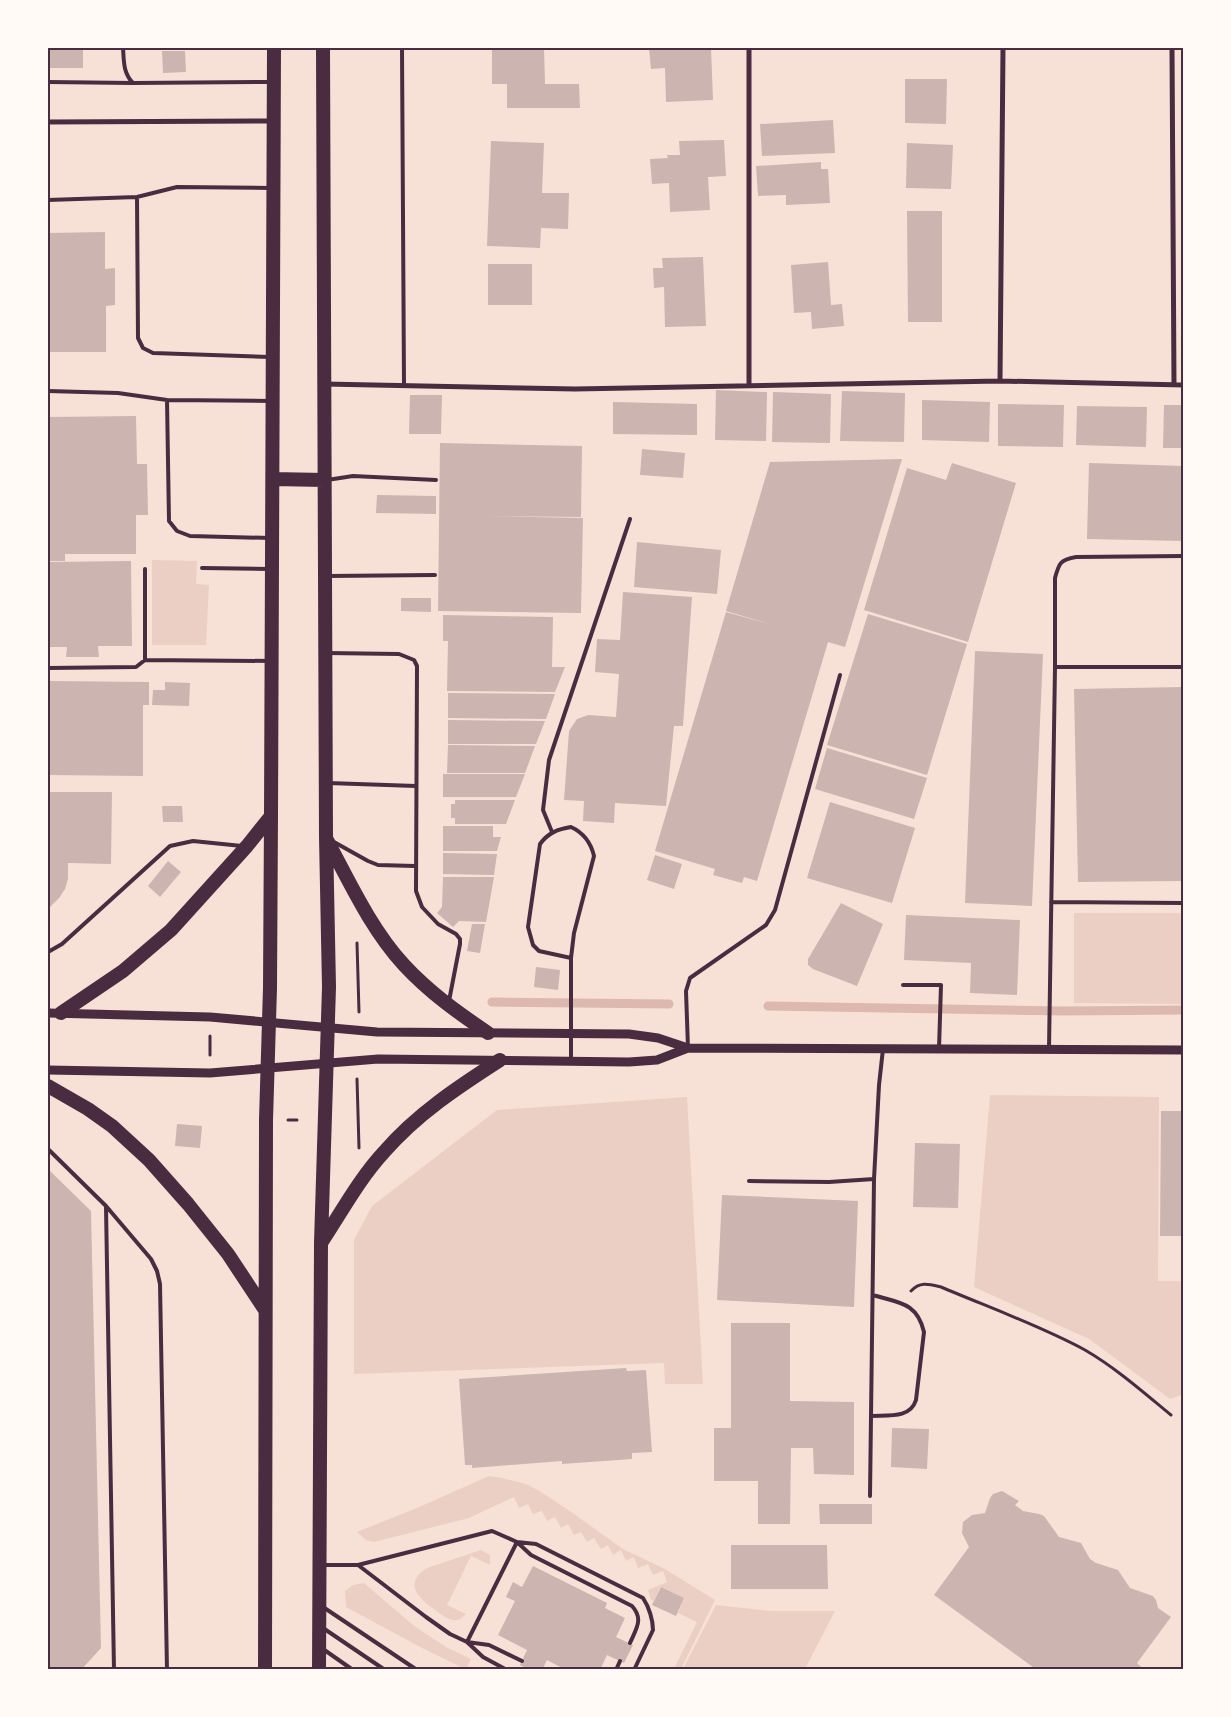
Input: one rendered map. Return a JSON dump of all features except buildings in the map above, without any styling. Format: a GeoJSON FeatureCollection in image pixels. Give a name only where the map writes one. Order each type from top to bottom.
{"type":"FeatureCollection","features":[{"type":"Feature","properties":{"kind":"highway"},"geometry":{"type":"LineString","coordinates":[[265,1670],[266,1130],[271,816],[274,48]]}},
{"type":"Feature","properties":{"kind":"highway"},"geometry":{"type":"LineString","coordinates":[[320,1669],[321,1243],[329,987],[326,837],[323,48]]}},
{"type":"Feature","properties":{"kind":"highway"},"geometry":{"type":"LineString","coordinates":[[273,479],[324,480]]}},
{"type":"Feature","properties":{"kind":"highway"},"geometry":{"type":"LineString","coordinates":[[54,1013],[123,971],[171,930],[247,846],[271,816]]}},
{"type":"Feature","properties":{"kind":"highway"},"geometry":{"type":"LineString","coordinates":[[326,837],[383,938],[403,963],[448,1006],[488,1033]]}},
{"type":"Feature","properties":{"kind":"highway"},"geometry":{"type":"LineString","coordinates":[[321,1243],[382,1153],[405,1129],[429,1108],[500,1060]]}},
{"type":"Feature","properties":{"kind":"highway"},"geometry":{"type":"LineString","coordinates":[[48,1086],[88,1109],[112,1126],[150,1160],[228,1254],[265,1311]]}},
{"type":"Feature","properties":{"kind":"street"},"geometry":{"type":"LineString","coordinates":[[749,48],[749,385]]}},
{"type":"Feature","properties":{"kind":"street"},"geometry":{"type":"LineString","coordinates":[[1000,381],[1003,48]]}},
{"type":"Feature","properties":{"kind":"street"},"geometry":{"type":"LineString","coordinates":[[1172,48],[1174,385]]}},
{"type":"Feature","properties":{"kind":"street"},"geometry":{"type":"LineString","coordinates":[[48,122],[273,121]]}},
{"type":"Feature","properties":{"kind":"street"},"geometry":{"type":"LineString","coordinates":[[324,384],[575,389],[1000,381],[1184,386]]}},
{"type":"Feature","properties":{"kind":"street"},"geometry":{"type":"LineString","coordinates":[[54,1013],[210,1017],[377,1032],[629,1034],[658,1038],[688,1048],[1184,1050]]}},
{"type":"Feature","properties":{"kind":"street"},"geometry":{"type":"LineString","coordinates":[[48,1070],[210,1072],[378,1059],[629,1062],[657,1060],[688,1048]]}},
{"type":"Feature","properties":{"kind":"lane"},"geometry":{"type":"LineString","coordinates":[[123,48],[124,70],[133,83]]}},
{"type":"Feature","properties":{"kind":"lane"},"geometry":{"type":"LineString","coordinates":[[402,48],[404,385]]}},
{"type":"Feature","properties":{"kind":"lane"},"geometry":{"type":"LineString","coordinates":[[48,82],[274,82]]}},
{"type":"Feature","properties":{"kind":"lane"},"geometry":{"type":"LineString","coordinates":[[48,200],[137,198],[177,187],[273,188]]}},
{"type":"Feature","properties":{"kind":"lane"},"geometry":{"type":"LineString","coordinates":[[137,198],[138,338],[143,348],[153,353],[273,357]]}},
{"type":"Feature","properties":{"kind":"lane"},"geometry":{"type":"LineString","coordinates":[[48,391],[118,393],[167,400],[273,401]]}},
{"type":"Feature","properties":{"kind":"lane"},"geometry":{"type":"LineString","coordinates":[[167,400],[169,521],[177,531],[190,536],[272,538]]}},
{"type":"Feature","properties":{"kind":"lane"},"geometry":{"type":"LineString","coordinates":[[324,480],[353,476],[436,480]]}},
{"type":"Feature","properties":{"kind":"lane"},"geometry":{"type":"LineString","coordinates":[[552,832],[543,810],[549,760],[630,519]]}},
{"type":"Feature","properties":{"kind":"lane"},"geometry":{"type":"LineString","coordinates":[[1049,1050],[1055,578],[1058,566],[1064,559],[1076,557],[1184,556]]}},
{"type":"Feature","properties":{"kind":"lane"},"geometry":{"type":"LineString","coordinates":[[202,568],[272,569]]}},
{"type":"Feature","properties":{"kind":"lane"},"geometry":{"type":"LineString","coordinates":[[145,569],[145,660]]}},
{"type":"Feature","properties":{"kind":"lane"},"geometry":{"type":"LineString","coordinates":[[325,576],[435,574]]}},
{"type":"Feature","properties":{"kind":"lane"},"geometry":{"type":"LineString","coordinates":[[325,652],[399,654],[414,660],[417,666],[416,891],[422,907],[438,924],[456,934],[460,939],[448,1006]]}},
{"type":"Feature","properties":{"kind":"lane"},"geometry":{"type":"LineString","coordinates":[[48,668],[136,667],[145,660],[272,661]]}},
{"type":"Feature","properties":{"kind":"lane"},"geometry":{"type":"LineString","coordinates":[[1055,667],[1184,667]]}},
{"type":"Feature","properties":{"kind":"lane"},"geometry":{"type":"LineString","coordinates":[[688,1048],[686,991],[690,978],[766,925],[775,910],[840,675]]}},
{"type":"Feature","properties":{"kind":"lane"},"geometry":{"type":"LineString","coordinates":[[326,783],[416,786]]}},
{"type":"Feature","properties":{"kind":"lane"},"geometry":{"type":"LineString","coordinates":[[571,958],[540,951],[533,945],[528,927],[540,844],[552,832],[571,827],[578,830],[591,845],[594,856],[574,933],[571,958],[572,1061]]}},
{"type":"Feature","properties":{"kind":"lane"},"geometry":{"type":"LineString","coordinates":[[326,837],[378,865],[415,866]]}},
{"type":"Feature","properties":{"kind":"lane"},"geometry":{"type":"LineString","coordinates":[[48,952],[62,944],[170,846],[193,841],[247,846]]}},
{"type":"Feature","properties":{"kind":"lane"},"geometry":{"type":"LineString","coordinates":[[1051,902],[1184,903]]}},
{"type":"Feature","properties":{"kind":"lane"},"geometry":{"type":"LineString","coordinates":[[903,984],[941,985],[939,1049]]}},
{"type":"Feature","properties":{"kind":"lane"},"geometry":{"type":"LineString","coordinates":[[870,1496],[874,1179],[879,1085],[884,1049]]}},
{"type":"Feature","properties":{"kind":"lane"},"geometry":{"type":"LineString","coordinates":[[48,1149],[106,1206],[151,1259],[157,1271],[160,1284],[167,1670]]}},
{"type":"Feature","properties":{"kind":"lane"},"geometry":{"type":"LineString","coordinates":[[749,1181],[829,1182],[874,1179]]}},
{"type":"Feature","properties":{"kind":"lane"},"geometry":{"type":"LineString","coordinates":[[106,1206],[114,1670]]}},
{"type":"Feature","properties":{"kind":"lane"},"geometry":{"type":"LineString","coordinates":[[871,1416],[906,1413],[915,1404],[924,1332],[922,1323],[913,1308],[873,1295]]}},
{"type":"Feature","properties":{"kind":"lane"},"geometry":{"type":"LineString","coordinates":[[320,1565],[358,1565],[492,1530],[517,1542],[531,1555],[632,1606],[638,1613],[639,1618],[630,1643]]}},
{"type":"Feature","properties":{"kind":"lane"},"geometry":{"type":"LineString","coordinates":[[467,1642],[517,1542]]}},
{"type":"Feature","properties":{"kind":"lane"},"geometry":{"type":"LineString","coordinates":[[517,1542],[536,1544],[643,1598],[653,1624],[653,1630],[634,1670]]}},
{"type":"Feature","properties":{"kind":"lane"},"geometry":{"type":"LineString","coordinates":[[358,1565],[450,1634],[467,1642],[489,1645],[522,1661]]}},
{"type":"Feature","properties":{"kind":"lane"},"geometry":{"type":"LineString","coordinates":[[319,1604],[417,1670]]}},
{"type":"Feature","properties":{"kind":"lane"},"geometry":{"type":"LineString","coordinates":[[319,1626],[385,1670]]}},
{"type":"Feature","properties":{"kind":"lane"},"geometry":{"type":"LineString","coordinates":[[467,1642],[483,1657],[507,1670]]}},
{"type":"Feature","properties":{"kind":"lane"},"geometry":{"type":"LineString","coordinates":[[319,1646],[353,1670]]}},
{"type":"Feature","properties":{"kind":"lane"},"geometry":{"type":"LineString","coordinates":[[616,1670],[620,1662]]}},
{"type":"Feature","properties":{"kind":"path"},"geometry":{"type":"LineString","coordinates":[[357,940],[359,1012]]}},
{"type":"Feature","properties":{"kind":"path"},"geometry":{"type":"LineString","coordinates":[[210,1035],[210,1055]]}},
{"type":"Feature","properties":{"kind":"path"},"geometry":{"type":"LineString","coordinates":[[359,1076],[357,1079],[359,1151]]}},
{"type":"Feature","properties":{"kind":"path"},"geometry":{"type":"LineString","coordinates":[[288,1120],[297,1120]]}},
{"type":"Feature","properties":{"kind":"path"},"geometry":{"type":"LineString","coordinates":[[910,1306],[911,1290],[917,1285],[924,1283],[941,1287],[1062,1338],[1086,1351],[1117,1371],[1171,1415]]}},
{"type":"Feature","properties":{"kind":"shaded area"},"geometry":{"type":"Polygon","coordinates":[[[152,560],[197,561],[196,584],[209,585],[206,645],[152,645],[152,560]]]}},
{"type":"Feature","properties":{"kind":"shaded area"},"geometry":{"type":"Polygon","coordinates":[[[1074,913],[1183,913],[1183,1004],[1074,1003],[1074,913]]]}},
{"type":"Feature","properties":{"kind":"shaded area"},"geometry":{"type":"Polygon","coordinates":[[[990,1095],[1159,1097],[1158,1281],[1183,1281],[1184,1394],[1170,1399],[1089,1339],[974,1287],[990,1095]]]}},
{"type":"Feature","properties":{"kind":"shaded area"},"geometry":{"type":"Polygon","coordinates":[[[687,1097],[703,1384],[665,1384],[664,1363],[354,1374],[354,1240],[372,1206],[497,1110],[687,1097]]]}},
{"type":"Feature","properties":{"kind":"shaded area"},"geometry":{"type":"Polygon","coordinates":[[[489,1476],[526,1484],[538,1490],[623,1549],[665,1569],[715,1600],[681,1669],[674,1669],[697,1622],[678,1613],[684,1598],[660,1587],[654,1601],[651,1600],[648,1590],[667,1582],[663,1571],[653,1575],[648,1564],[638,1568],[634,1557],[626,1561],[621,1550],[613,1555],[608,1545],[601,1549],[594,1538],[587,1542],[581,1532],[574,1535],[568,1524],[561,1528],[555,1517],[547,1521],[542,1511],[533,1514],[528,1504],[519,1508],[514,1497],[469,1518],[374,1542],[366,1540],[357,1532],[489,1476]]]}},
{"type":"Feature","properties":{"kind":"shaded area"},"geometry":{"type":"Polygon","coordinates":[[[481,1550],[490,1555],[490,1565],[471,1556],[447,1605],[466,1614],[461,1618],[453,1620],[447,1618],[419,1595],[415,1585],[416,1579],[427,1568],[481,1550]]]}},
{"type":"Feature","properties":{"kind":"shaded area"},"geometry":{"type":"Polygon","coordinates":[[[364,1583],[413,1625],[446,1647],[471,1659],[467,1667],[470,1669],[465,1669],[422,1648],[346,1607],[345,1591],[353,1585],[364,1583]]]}},
{"type":"Feature","properties":{"kind":"shaded area"},"geometry":{"type":"Polygon","coordinates":[[[716,1605],[770,1611],[835,1611],[805,1669],[683,1669],[716,1605]]]}},
{"type":"Feature","properties":{"kind":"waterway"},"geometry":{"type":"LineString","coordinates":[[492,1002],[669,1004]]}},
{"type":"Feature","properties":{"kind":"waterway"},"geometry":{"type":"LineString","coordinates":[[768,1006],[1065,1011],[1184,1010]]}}]}
